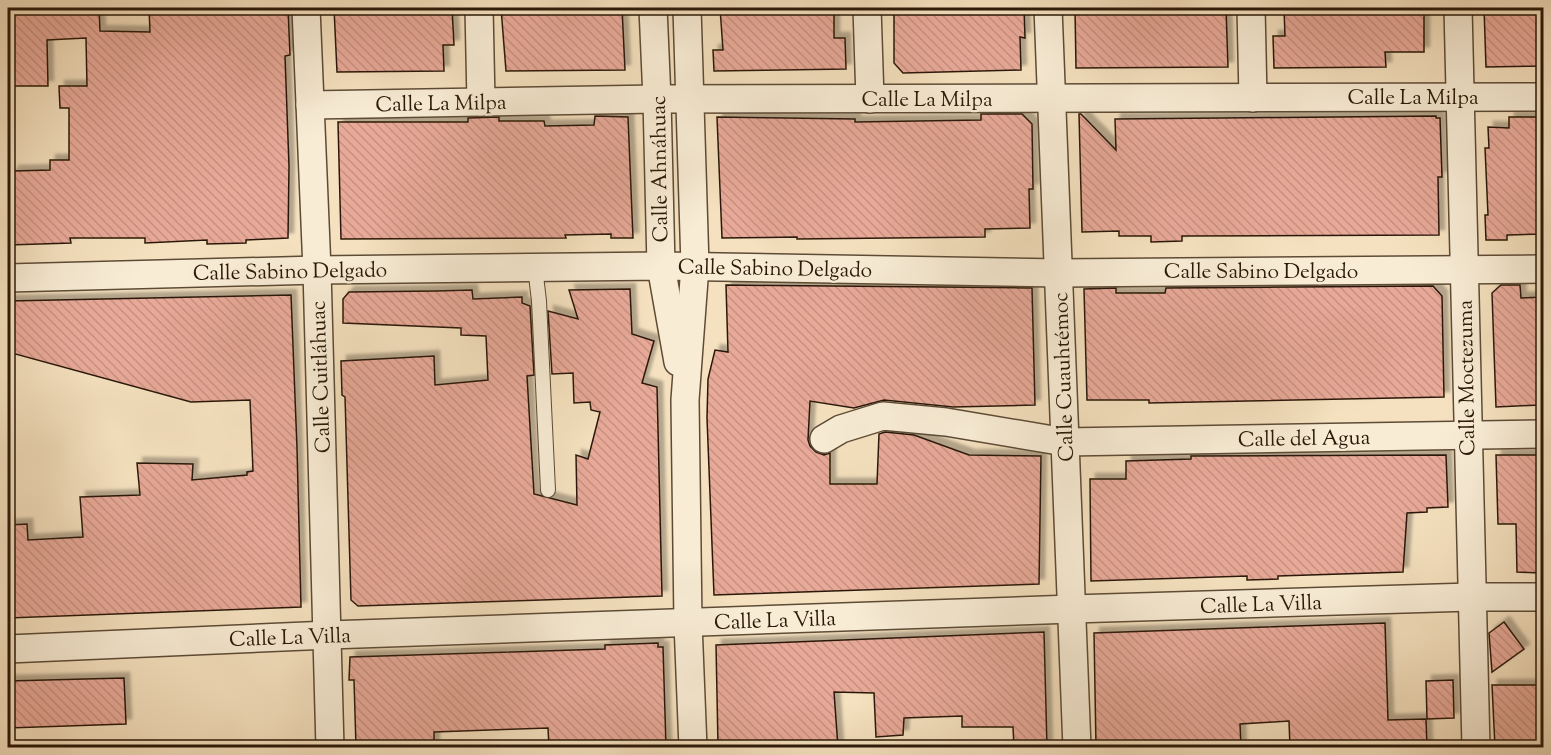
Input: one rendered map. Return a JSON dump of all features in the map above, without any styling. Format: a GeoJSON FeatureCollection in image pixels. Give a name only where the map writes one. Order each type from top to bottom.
{"type":"FeatureCollection","features":[{"type":"Feature","properties":{"kind":"street","name":"Calle Cuitláhuac"},"geometry":{"type":"LineString","coordinates":[[306,8],[317,270],[330,747]]}},
{"type":"Feature","properties":{"kind":"street"},"geometry":{"type":"LineString","coordinates":[[479,8],[481,102]]}},
{"type":"Feature","properties":{"kind":"street","name":"Calle Ahnáhuac"},"geometry":{"type":"LineString","coordinates":[[653,8],[661,266],[686,400]]}},
{"type":"Feature","properties":{"kind":"street","name":"Calle Ahnáhuac"},"geometry":{"type":"LineString","coordinates":[[687,8],[695,266],[686,400],[688,623],[693,747]]}},
{"type":"Feature","properties":{"kind":"street"},"geometry":{"type":"LineString","coordinates":[[867,8],[870,99]]}},
{"type":"Feature","properties":{"kind":"street","name":"Calle Cuauhtémoc"},"geometry":{"type":"LineString","coordinates":[[1048,8],[1077,747]]}},
{"type":"Feature","properties":{"kind":"street"},"geometry":{"type":"LineString","coordinates":[[1251,8],[1253,98]]}},
{"type":"Feature","properties":{"kind":"street","name":"Calle Moctezuma"},"geometry":{"type":"LineString","coordinates":[[1458,8],[1476,747]]}},
{"type":"Feature","properties":{"kind":"street","name":"Calle La Milpa"},"geometry":{"type":"LineString","coordinates":[[310,105],[657,99],[1544,97]]}},
{"type":"Feature","properties":{"kind":"street","name":"Calle Sabino Delgado"},"geometry":{"type":"LineString","coordinates":[[8,278],[317,270],[661,266],[1059,273],[1544,269]]}},
{"type":"Feature","properties":{"kind":"street","name":"Calle del Agua"},"geometry":{"type":"LineString","coordinates":[[824,440],[841,429],[883,416],[946,422],[1065,442],[1544,434]]}},
{"type":"Feature","properties":{"kind":"street","name":"Calle La Villa"},"geometry":{"type":"LineString","coordinates":[[8,649],[328,635],[1072,609],[1471,597],[1544,597]]}},
{"type":"Feature","properties":{"kind":"lane"},"geometry":{"type":"LineString","coordinates":[[536,267],[548,490]]}},
{"type":"Feature","properties":{"kind":"building"},"geometry":{"type":"Polygon","coordinates":[[[8,8],[99,8],[100,31],[150,32],[149,8],[288,8],[290,55],[285,56],[289,166],[288,238],[246,240],[246,243],[207,244],[207,240],[145,243],[145,238],[70,238],[71,243],[8,245],[8,175],[13,175],[13,171],[50,170],[50,160],[69,160],[69,108],[60,108],[59,86],[87,86],[86,38],[47,40],[48,86],[11,86],[8,8]]]}},
{"type":"Feature","properties":{"kind":"building"},"geometry":{"type":"Polygon","coordinates":[[[334,8],[452,8],[454,45],[443,45],[444,71],[337,72],[334,8]]]}},
{"type":"Feature","properties":{"kind":"building"},"geometry":{"type":"Polygon","coordinates":[[[501,8],[622,8],[625,70],[506,71],[501,8]]]}},
{"type":"Feature","properties":{"kind":"building"},"geometry":{"type":"Polygon","coordinates":[[[720,8],[834,8],[834,38],[845,38],[846,69],[714,71],[713,50],[723,50],[720,8]]]}},
{"type":"Feature","properties":{"kind":"building"},"geometry":{"type":"Polygon","coordinates":[[[894,8],[1024,8],[1025,38],[1020,37],[1021,70],[903,73],[894,63],[894,8]]]}},
{"type":"Feature","properties":{"kind":"building"},"geometry":{"type":"Polygon","coordinates":[[[1075,8],[1226,8],[1228,67],[1076,68],[1075,8]]]}},
{"type":"Feature","properties":{"kind":"building"},"geometry":{"type":"Polygon","coordinates":[[[1284,8],[1424,8],[1424,52],[1385,52],[1386,67],[1274,68],[1273,36],[1285,36],[1284,8]]]}},
{"type":"Feature","properties":{"kind":"building"},"geometry":{"type":"Polygon","coordinates":[[[1484,8],[1544,8],[1544,66],[1486,67],[1484,8]]]}},
{"type":"Feature","properties":{"kind":"building"},"geometry":{"type":"Polygon","coordinates":[[[981,114],[1022,114],[1032,124],[1033,189],[1029,189],[1030,228],[985,229],[985,237],[722,238],[717,117],[855,119],[855,122],[981,120],[981,114]]]}},
{"type":"Feature","properties":{"kind":"building"},"geometry":{"type":"Polygon","coordinates":[[[1079,114],[1116,150],[1115,119],[1436,116],[1440,118],[1442,177],[1438,177],[1439,235],[1182,236],[1182,241],[1151,242],[1151,236],[1119,236],[1119,231],[1082,232],[1079,114]]]}},
{"type":"Feature","properties":{"kind":"building"},"geometry":{"type":"Polygon","coordinates":[[[595,116],[628,117],[633,238],[611,238],[611,234],[565,235],[566,238],[341,239],[338,122],[468,122],[468,118],[499,117],[499,121],[544,121],[545,126],[594,125],[595,116]]]}},
{"type":"Feature","properties":{"kind":"building"},"geometry":{"type":"Polygon","coordinates":[[[1509,117],[1544,117],[1544,234],[1507,235],[1507,240],[1486,240],[1485,215],[1488,215],[1485,148],[1489,148],[1488,127],[1509,128],[1509,117]]]}},
{"type":"Feature","properties":{"kind":"building"},"geometry":{"type":"Polygon","coordinates":[[[726,285],[1032,288],[1035,405],[953,407],[884,400],[854,408],[810,401],[808,440],[816,452],[824,455],[830,453],[830,484],[877,484],[879,434],[885,432],[914,435],[969,455],[1041,456],[1039,584],[714,595],[707,418],[708,379],[715,350],[728,352],[726,285]]]}},
{"type":"Feature","properties":{"kind":"building"},"geometry":{"type":"Polygon","coordinates":[[[1501,285],[1520,285],[1521,298],[1544,297],[1544,394],[1539,395],[1540,405],[1496,407],[1492,293],[1501,285]]]}},
{"type":"Feature","properties":{"kind":"building"},"geometry":{"type":"Polygon","coordinates":[[[1433,286],[1442,296],[1444,397],[1149,403],[1149,400],[1087,400],[1084,289],[1116,288],[1116,293],[1165,293],[1166,288],[1433,286]]]}},
{"type":"Feature","properties":{"kind":"building"},"geometry":{"type":"Polygon","coordinates":[[[630,289],[632,334],[654,341],[642,383],[657,387],[662,596],[358,606],[351,600],[345,397],[342,395],[341,361],[434,356],[435,385],[488,380],[486,336],[461,335],[461,328],[343,323],[343,299],[349,292],[472,290],[473,299],[522,297],[522,303],[530,306],[534,375],[527,376],[534,494],[577,505],[576,455],[588,459],[600,412],[591,410],[590,402],[574,403],[573,373],[552,374],[548,311],[578,319],[569,290],[630,289]]]}},
{"type":"Feature","properties":{"kind":"building"},"geometry":{"type":"Polygon","coordinates":[[[291,295],[301,607],[8,618],[8,525],[27,524],[28,540],[83,537],[80,497],[140,495],[137,463],[193,464],[192,480],[247,475],[247,472],[253,471],[250,400],[191,402],[8,352],[8,301],[291,295]]]}},
{"type":"Feature","properties":{"kind":"building"},"geometry":{"type":"Polygon","coordinates":[[[1446,455],[1448,507],[1427,508],[1427,512],[1407,513],[1403,572],[1278,576],[1278,579],[1247,580],[1247,576],[1091,581],[1090,479],[1126,479],[1126,461],[1191,459],[1191,456],[1446,455]]]}},
{"type":"Feature","properties":{"kind":"building"},"geometry":{"type":"Polygon","coordinates":[[[1496,455],[1542,455],[1544,462],[1544,568],[1540,568],[1540,573],[1517,572],[1516,524],[1498,524],[1496,455]]]}},
{"type":"Feature","properties":{"kind":"building"},"geometry":{"type":"Polygon","coordinates":[[[1504,622],[1524,649],[1492,672],[1489,633],[1504,622]]]}},
{"type":"Feature","properties":{"kind":"building"},"geometry":{"type":"Polygon","coordinates":[[[1385,623],[1388,720],[1426,719],[1427,747],[1290,747],[1289,721],[1240,724],[1241,747],[1096,747],[1094,633],[1385,623]]]}},
{"type":"Feature","properties":{"kind":"building"},"geometry":{"type":"Polygon","coordinates":[[[1044,632],[1047,747],[1014,747],[1013,727],[962,727],[962,716],[904,718],[903,735],[876,737],[874,693],[834,692],[838,747],[718,745],[716,645],[1044,632]]]}},
{"type":"Feature","properties":{"kind":"building"},"geometry":{"type":"Polygon","coordinates":[[[658,643],[658,647],[663,647],[666,747],[549,747],[548,728],[434,732],[434,747],[356,747],[354,680],[349,680],[350,657],[605,649],[605,645],[658,643]]]}},
{"type":"Feature","properties":{"kind":"building"},"geometry":{"type":"Polygon","coordinates":[[[124,678],[126,724],[8,728],[8,681],[124,678]]]}},
{"type":"Feature","properties":{"kind":"building"},"geometry":{"type":"Polygon","coordinates":[[[1453,680],[1454,718],[1427,719],[1426,681],[1453,680]]]}},
{"type":"Feature","properties":{"kind":"building"},"geometry":{"type":"Polygon","coordinates":[[[1492,685],[1538,685],[1538,713],[1541,713],[1541,723],[1544,723],[1544,747],[1495,747],[1492,685]]]}}]}
